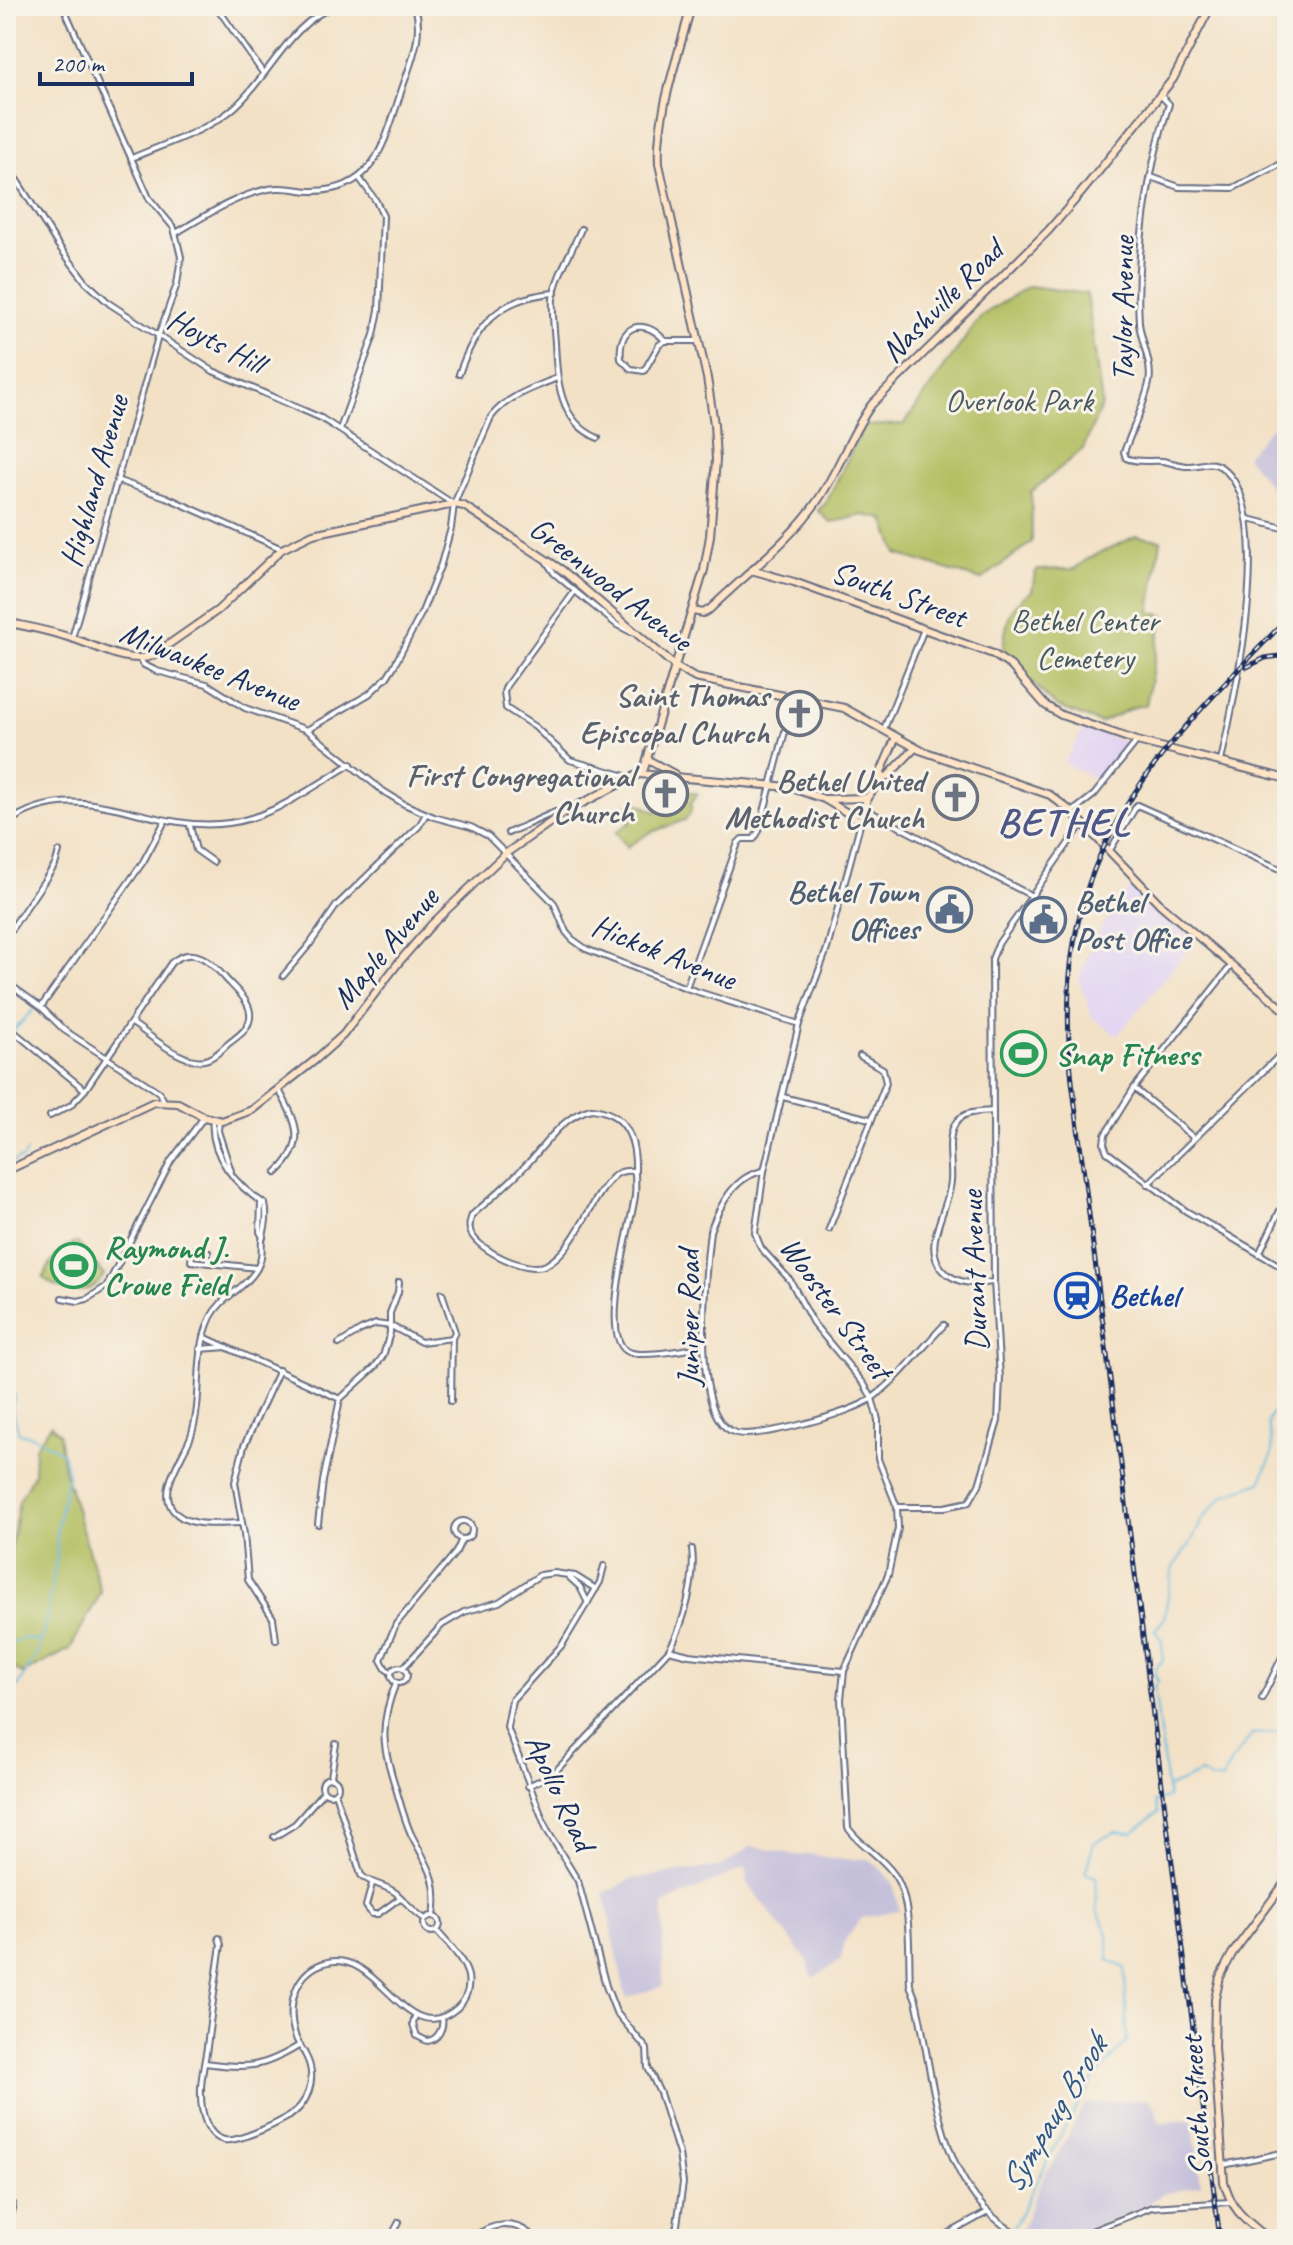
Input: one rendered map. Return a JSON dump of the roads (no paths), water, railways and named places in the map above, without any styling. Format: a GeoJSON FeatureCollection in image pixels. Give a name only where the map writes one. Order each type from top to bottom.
{"type":"FeatureCollection","features":[{"type":"Feature","properties":{"kind":"main road"},"geometry":{"type":"LineString","coordinates":[[691,6],[658,149],[699,341],[714,424],[716,460],[709,546],[693,611],[648,760],[639,774],[789,787],[824,799],[861,821]]}},
{"type":"Feature","properties":{"kind":"main road","name":"Nashville Road"},"geometry":{"type":"LineString","coordinates":[[693,611],[707,611],[801,522],[817,502],[872,404],[1048,231],[1161,96],[1178,71],[1211,6]]}},
{"type":"Feature","properties":{"kind":"main road"},"geometry":{"type":"LineString","coordinates":[[140,660],[152,656],[218,610],[282,549],[313,534],[454,504]]}},
{"type":"Feature","properties":{"kind":"main road","name":"Greenwood Avenue"},"geometry":{"type":"LineString","coordinates":[[454,504],[478,513],[546,559],[676,667],[706,681],[844,708],[915,748],[1050,795],[1072,812],[1161,905],[1287,1012]]}},
{"type":"Feature","properties":{"kind":"main road","name":"South Street"},"geometry":{"type":"LineString","coordinates":[[751,570],[794,582],[993,654],[1011,666],[1045,705],[1061,715],[1137,741],[1287,779]]}},
{"type":"Feature","properties":{"kind":"main road","name":"Milwaukee Avenue"},"geometry":{"type":"LineString","coordinates":[[6,622],[72,638],[126,658],[140,660]]}},
{"type":"Feature","properties":{"kind":"main road"},"geometry":{"type":"LineString","coordinates":[[882,778],[881,772],[896,737]]}},
{"type":"Feature","properties":{"kind":"main road"},"geometry":{"type":"LineString","coordinates":[[824,799],[867,798],[882,778],[887,777],[915,748]]}},
{"type":"Feature","properties":{"kind":"main road"},"geometry":{"type":"LineString","coordinates":[[648,760],[681,777]]}},
{"type":"Feature","properties":{"kind":"main road","name":"Maple Avenue"},"geometry":{"type":"LineString","coordinates":[[216,1120],[240,1116],[279,1090],[343,1035],[432,924],[505,854],[565,812],[639,774]]}},
{"type":"Feature","properties":{"kind":"main road","name":"Wooster Street"},"geometry":{"type":"LineString","coordinates":[[861,821],[867,798]]}},
{"type":"Feature","properties":{"kind":"main road"},"geometry":{"type":"LineString","coordinates":[[6,1171],[154,1102],[178,1103],[216,1120]]}},
{"type":"Feature","properties":{"kind":"main road","name":"South Street"},"geometry":{"type":"LineString","coordinates":[[1269,2239],[1237,2212],[1230,2202],[1222,2166],[1213,2022],[1220,1977],[1232,1954],[1287,1880]]}},
{"type":"Feature","properties":{"kind":"street"},"geometry":{"type":"LineString","coordinates":[[63,6],[149,198],[176,233],[207,214],[258,191],[275,188],[333,189],[360,179],[374,163],[384,144],[417,44],[419,26],[415,6]]}},
{"type":"Feature","properties":{"kind":"street"},"geometry":{"type":"LineString","coordinates":[[216,6],[263,73]]}},
{"type":"Feature","properties":{"kind":"street"},"geometry":{"type":"LineString","coordinates":[[132,158],[217,121],[237,105],[313,18],[335,6]]}},
{"type":"Feature","properties":{"kind":"street","name":"Taylor Avenue"},"geometry":{"type":"LineString","coordinates":[[1161,96],[1169,104],[1158,140],[1144,223],[1139,323],[1149,367],[1149,382],[1124,452],[1126,458],[1132,461],[1163,461],[1189,466],[1209,462],[1220,466],[1243,493],[1249,519],[1243,656],[1221,761]]}},
{"type":"Feature","properties":{"kind":"street"},"geometry":{"type":"LineString","coordinates":[[1151,177],[1179,187],[1233,188],[1287,161]]}},
{"type":"Feature","properties":{"kind":"street","name":"Hoyts Hill"},"geometry":{"type":"LineString","coordinates":[[6,163],[58,245],[86,282],[110,304],[213,371],[303,408],[340,429],[454,504]]}},
{"type":"Feature","properties":{"kind":"street"},"geometry":{"type":"LineString","coordinates":[[340,429],[374,335],[379,310],[383,216],[360,179]]}},
{"type":"Feature","properties":{"kind":"street"},"geometry":{"type":"LineString","coordinates":[[581,229],[555,293],[557,378],[565,408],[574,422],[584,432],[598,438]]}},
{"type":"Feature","properties":{"kind":"street","name":"Highland Avenue"},"geometry":{"type":"LineString","coordinates":[[72,638],[158,337],[177,284],[181,257],[176,233]]}},
{"type":"Feature","properties":{"kind":"street"},"geometry":{"type":"LineString","coordinates":[[459,374],[468,349],[482,326],[498,311],[516,300],[555,293]]}},
{"type":"Feature","properties":{"kind":"street"},"geometry":{"type":"LineString","coordinates":[[6,306],[6,330]]}},
{"type":"Feature","properties":{"kind":"street"},"geometry":{"type":"LineString","coordinates":[[665,341],[658,332],[647,326],[636,326],[627,333],[621,344],[621,359],[631,369],[644,371],[659,345],[665,341],[699,341]]}},
{"type":"Feature","properties":{"kind":"street"},"geometry":{"type":"LineString","coordinates":[[307,730],[369,694],[387,677],[422,612],[441,564],[454,504],[482,433],[499,407],[557,378]]}},
{"type":"Feature","properties":{"kind":"street"},"geometry":{"type":"LineString","coordinates":[[118,481],[166,497],[282,549]]}},
{"type":"Feature","properties":{"kind":"street"},"geometry":{"type":"LineString","coordinates":[[1249,519],[1287,529]]}},
{"type":"Feature","properties":{"kind":"street"},"geometry":{"type":"LineString","coordinates":[[546,559],[550,569],[575,591],[617,625],[639,635]]}},
{"type":"Feature","properties":{"kind":"street"},"geometry":{"type":"LineString","coordinates":[[575,591],[506,686],[506,708],[535,727],[570,760],[632,778]]}},
{"type":"Feature","properties":{"kind":"street"},"geometry":{"type":"LineString","coordinates":[[884,729],[924,629]]}},
{"type":"Feature","properties":{"kind":"street","name":"Milwaukee Avenue"},"geometry":{"type":"LineString","coordinates":[[140,660],[157,671],[207,684],[245,708],[307,730],[383,791],[426,814],[477,830],[505,854]]}},
{"type":"Feature","properties":{"kind":"street"},"geometry":{"type":"LineString","coordinates":[[686,988],[738,843],[757,836],[794,697]]}},
{"type":"Feature","properties":{"kind":"street"},"geometry":{"type":"LineString","coordinates":[[1072,812],[1094,795],[1137,741]]}},
{"type":"Feature","properties":{"kind":"street"},"geometry":{"type":"LineString","coordinates":[[6,824],[22,813],[84,801],[190,826],[222,824],[269,813],[351,764]]}},
{"type":"Feature","properties":{"kind":"street"},"geometry":{"type":"LineString","coordinates":[[1109,853],[1137,805],[1287,872]]}},
{"type":"Feature","properties":{"kind":"street"},"geometry":{"type":"LineString","coordinates":[[865,809],[1032,896],[1082,824]]}},
{"type":"Feature","properties":{"kind":"street"},"geometry":{"type":"LineString","coordinates":[[508,833],[555,812],[565,812]]}},
{"type":"Feature","properties":{"kind":"street"},"geometry":{"type":"LineString","coordinates":[[283,976],[337,905],[419,826],[426,814]]}},
{"type":"Feature","properties":{"kind":"street"},"geometry":{"type":"LineString","coordinates":[[41,1007],[143,862],[165,821]]}},
{"type":"Feature","properties":{"kind":"street","name":"Wooster Street"},"geometry":{"type":"LineString","coordinates":[[861,821],[827,949],[799,1024],[764,1171],[756,1224],[757,1240],[790,1280],[813,1323],[864,1384],[878,1420],[878,1459],[897,1507],[898,1528],[888,1575],[844,1671],[841,1701],[848,1828],[856,1840],[884,1862],[902,1888],[910,1985],[949,2152],[971,2193],[987,2212],[1011,2232],[1027,2239]]}},
{"type":"Feature","properties":{"kind":"street"},"geometry":{"type":"LineString","coordinates":[[190,826],[196,850],[213,862]]}},
{"type":"Feature","properties":{"kind":"street"},"geometry":{"type":"LineString","coordinates":[[6,937],[55,865],[59,852]]}},
{"type":"Feature","properties":{"kind":"street","name":"Hickok Avenue"},"geometry":{"type":"LineString","coordinates":[[505,854],[554,903],[566,932],[578,944],[686,988],[799,1024]]}},
{"type":"Feature","properties":{"kind":"street","name":"Durant Avenue"},"geometry":{"type":"LineString","coordinates":[[897,1507],[961,1505],[969,1502],[975,1494],[998,1421],[1000,1379],[994,1282],[992,959],[998,944],[1032,896]]}},
{"type":"Feature","properties":{"kind":"street"},"geometry":{"type":"LineString","coordinates":[[50,1116],[71,1105],[85,1090],[171,963],[188,954],[203,956],[212,962],[247,1002],[250,1012],[244,1031],[212,1058],[201,1061],[183,1057],[132,1023]]}},
{"type":"Feature","properties":{"kind":"street"},"geometry":{"type":"LineString","coordinates":[[1231,966],[1134,1088],[1105,1135],[1104,1144],[1107,1152],[1186,1211],[1287,1270]]}},
{"type":"Feature","properties":{"kind":"street"},"geometry":{"type":"LineString","coordinates":[[6,982],[41,1007],[64,1030],[159,1092],[164,1101]]}},
{"type":"Feature","properties":{"kind":"street"},"geometry":{"type":"LineString","coordinates":[[7,1026],[85,1090]]}},
{"type":"Feature","properties":{"kind":"street"},"geometry":{"type":"LineString","coordinates":[[1148,1184],[1287,1048]]}},
{"type":"Feature","properties":{"kind":"street"},"geometry":{"type":"LineString","coordinates":[[829,1229],[886,1083],[886,1074],[875,1063],[860,1056]]}},
{"type":"Feature","properties":{"kind":"street"},"geometry":{"type":"LineString","coordinates":[[1134,1088],[1194,1139]]}},
{"type":"Feature","properties":{"kind":"street"},"geometry":{"type":"LineString","coordinates":[[276,1173],[286,1164],[297,1141],[293,1118],[279,1090]]}},
{"type":"Feature","properties":{"kind":"street"},"geometry":{"type":"LineString","coordinates":[[783,1097],[871,1119]]}},
{"type":"Feature","properties":{"kind":"street"},"geometry":{"type":"LineString","coordinates":[[635,1171],[626,1169],[614,1175],[573,1236],[548,1264],[533,1269],[522,1267],[480,1244],[471,1235],[469,1225],[472,1215],[522,1169],[548,1137],[582,1112],[604,1110],[616,1115],[626,1126],[636,1148],[635,1196],[615,1311],[620,1345],[627,1352],[638,1354],[704,1347]]}},
{"type":"Feature","properties":{"kind":"street"},"geometry":{"type":"LineString","coordinates":[[993,1111],[969,1113],[955,1124],[950,1155],[952,1179],[933,1247],[937,1263],[958,1281],[972,1285],[994,1282]]}},
{"type":"Feature","properties":{"kind":"street"},"geometry":{"type":"LineString","coordinates":[[62,1298],[87,1299],[107,1286],[171,1161],[204,1117]]}},
{"type":"Feature","properties":{"kind":"street"},"geometry":{"type":"LineString","coordinates":[[216,1120],[212,1132],[221,1158],[231,1174],[267,1208],[257,1268],[249,1280],[219,1305],[204,1336],[200,1349],[195,1420],[191,1437],[170,1483],[170,1505],[174,1512],[188,1521],[242,1523]]}},
{"type":"Feature","properties":{"kind":"street","name":"Juniper Road"},"geometry":{"type":"LineString","coordinates":[[764,1171],[751,1173],[737,1184],[710,1231],[704,1347],[706,1379],[718,1418],[726,1428],[736,1433],[757,1432],[841,1415],[872,1398]]}},
{"type":"Feature","properties":{"kind":"street"},"geometry":{"type":"LineString","coordinates":[[1259,1254],[1287,1196]]}},
{"type":"Feature","properties":{"kind":"street"},"geometry":{"type":"LineString","coordinates":[[208,1263],[209,1253],[193,1250],[191,1261],[208,1263],[257,1268]]}},
{"type":"Feature","properties":{"kind":"street"},"geometry":{"type":"LineString","coordinates":[[318,1524],[323,1481],[340,1399],[383,1356],[399,1282]]}},
{"type":"Feature","properties":{"kind":"street"},"geometry":{"type":"LineString","coordinates":[[442,1293],[455,1332],[452,1338],[451,1401]]}},
{"type":"Feature","properties":{"kind":"street"},"geometry":{"type":"LineString","coordinates":[[872,1398],[913,1361],[944,1325]]}},
{"type":"Feature","properties":{"kind":"street"},"geometry":{"type":"LineString","coordinates":[[339,1344],[368,1326],[391,1326],[421,1342],[452,1338]]}},
{"type":"Feature","properties":{"kind":"street"},"geometry":{"type":"LineString","coordinates":[[204,1336],[340,1399]]}},
{"type":"Feature","properties":{"kind":"street"},"geometry":{"type":"LineString","coordinates":[[200,1349],[230,1347]]}},
{"type":"Feature","properties":{"kind":"street"},"geometry":{"type":"LineString","coordinates":[[276,1640],[273,1618],[248,1580],[242,1523],[235,1493],[238,1465],[279,1370]]}},
{"type":"Feature","properties":{"kind":"street"},"geometry":{"type":"LineString","coordinates":[[391,1672],[381,1660],[393,1629],[456,1552],[462,1539],[468,1537],[471,1530],[468,1522],[462,1521],[454,1528],[462,1539]]}},
{"type":"Feature","properties":{"kind":"street"},"geometry":{"type":"LineString","coordinates":[[528,1786],[553,1774],[669,1650],[680,1633],[694,1563],[692,1549]]}},
{"type":"Feature","properties":{"kind":"street","name":"Apollo Road"},"geometry":{"type":"LineString","coordinates":[[604,1566],[596,1589],[562,1645],[512,1700],[507,1727],[547,1830],[578,1881],[616,2012],[647,2049],[648,2068],[660,2093],[679,2154],[683,2183],[673,2239]]}},
{"type":"Feature","properties":{"kind":"street"},"geometry":{"type":"LineString","coordinates":[[403,1668],[435,1630],[457,1616],[499,1602],[540,1575],[575,1576],[596,1589]]}},
{"type":"Feature","properties":{"kind":"street"},"geometry":{"type":"LineString","coordinates":[[569,1577],[580,1587],[588,1604]]}},
{"type":"Feature","properties":{"kind":"street"},"geometry":{"type":"LineString","coordinates":[[1262,1698],[1287,1647]]}},
{"type":"Feature","properties":{"kind":"street"},"geometry":{"type":"LineString","coordinates":[[669,1650],[689,1655],[844,1671]]}},
{"type":"Feature","properties":{"kind":"street"},"geometry":{"type":"LineString","coordinates":[[396,1667],[403,1668],[407,1678],[396,1683],[391,1679],[391,1672],[396,1667]]}},
{"type":"Feature","properties":{"kind":"street"},"geometry":{"type":"LineString","coordinates":[[396,1683],[384,1721],[385,1751],[407,1824],[435,1880],[434,1916]]}},
{"type":"Feature","properties":{"kind":"street"},"geometry":{"type":"LineString","coordinates":[[331,1778],[336,1744]]}},
{"type":"Feature","properties":{"kind":"street"},"geometry":{"type":"LineString","coordinates":[[331,1778],[337,1782],[335,1792],[364,1879],[392,1890],[408,1908],[425,1919]]}},
{"type":"Feature","properties":{"kind":"street"},"geometry":{"type":"LineString","coordinates":[[274,1837],[295,1824],[324,1791],[323,1782],[331,1778]]}},
{"type":"Feature","properties":{"kind":"street"},"geometry":{"type":"LineString","coordinates":[[324,1791],[335,1792]]}},
{"type":"Feature","properties":{"kind":"street"},"geometry":{"type":"LineString","coordinates":[[372,1884],[366,1906],[372,1914],[378,1914],[400,1898]]}},
{"type":"Feature","properties":{"kind":"street"},"geometry":{"type":"LineString","coordinates":[[425,1919],[434,1916]]}},
{"type":"Feature","properties":{"kind":"street"},"geometry":{"type":"LineString","coordinates":[[434,1916],[440,1921],[437,1931]]}},
{"type":"Feature","properties":{"kind":"street"},"geometry":{"type":"LineString","coordinates":[[425,1919],[427,1931],[437,1931]]}},
{"type":"Feature","properties":{"kind":"street"},"geometry":{"type":"LineString","coordinates":[[219,1938],[221,1945],[201,2098],[207,2126],[217,2137],[230,2141],[284,2119],[302,2105],[310,2089],[307,2056],[293,2028],[291,2008],[295,1989],[311,1969],[327,1962],[341,1961],[359,1966],[415,2016],[428,2019],[442,2017],[461,2004],[467,1993],[468,1979],[464,1967],[437,1931]]}},
{"type":"Feature","properties":{"kind":"street"},"geometry":{"type":"LineString","coordinates":[[415,2016],[413,2024],[417,2036],[427,2041],[438,2035],[443,2027],[442,2017]]}},
{"type":"Feature","properties":{"kind":"street"},"geometry":{"type":"LineString","coordinates":[[205,2063],[235,2067],[265,2064],[300,2045]]}},
{"type":"Feature","properties":{"kind":"street"},"geometry":{"type":"LineString","coordinates":[[1222,2166],[1287,2152]]}},
{"type":"Feature","properties":{"kind":"street"},"geometry":{"type":"LineString","coordinates":[[1071,2239],[1152,2207],[1230,2202]]}},
{"type":"Feature","properties":{"kind":"street"},"geometry":{"type":"LineString","coordinates":[[6,2232],[13,2204]]}},
{"type":"Feature","properties":{"kind":"street"},"geometry":{"type":"LineString","coordinates":[[939,2239],[987,2212]]}},
{"type":"Feature","properties":{"kind":"street"},"geometry":{"type":"LineString","coordinates":[[390,2239],[399,2222]]}},
{"type":"Feature","properties":{"kind":"street"},"geometry":{"type":"LineString","coordinates":[[471,2239],[501,2224],[515,2225],[535,2239]]}},
{"type":"Feature","properties":{"kind":"waterway"},"geometry":{"type":"LineString","coordinates":[[6,1039],[33,1010]]}},
{"type":"Feature","properties":{"kind":"waterway"},"geometry":{"type":"LineString","coordinates":[[6,1079],[12,1101],[12,1120]]}},
{"type":"Feature","properties":{"kind":"waterway"},"geometry":{"type":"LineString","coordinates":[[6,1164],[23,1158],[26,1152]]}},
{"type":"Feature","properties":{"kind":"waterway"},"geometry":{"type":"LineString","coordinates":[[6,1382],[15,1395],[12,1408],[19,1433],[35,1437],[63,1453],[68,1475],[57,1527],[57,1555],[45,1626],[36,1655],[6,1706]]}},
{"type":"Feature","properties":{"kind":"waterway","name":"Sympaug Brook"},"geometry":{"type":"LineString","coordinates":[[1013,2228],[1093,2080],[1127,2041],[1125,1968],[1108,1960],[1108,1934],[1097,1909],[1096,1877],[1085,1873],[1094,1843],[1115,1832],[1132,1833],[1158,1813],[1155,1802],[1168,1797],[1154,1686],[1158,1681],[1156,1668],[1163,1660],[1162,1641],[1155,1630],[1164,1619],[1173,1567],[1190,1544],[1203,1518],[1225,1495],[1261,1482],[1272,1452],[1269,1420],[1281,1404],[1287,1387]]}},
{"type":"Feature","properties":{"kind":"waterway"},"geometry":{"type":"LineString","coordinates":[[6,1643],[22,1638],[39,1641]]}},
{"type":"Feature","properties":{"kind":"waterway"},"geometry":{"type":"LineString","coordinates":[[1169,1787],[1201,1773],[1212,1780],[1222,1780],[1252,1734],[1287,1732]]}},
{"type":"Feature","properties":{"kind":"waterway","name":"Sympaug Brook"},"geometry":{"type":"LineString","coordinates":[[1007,2239],[1010,2234]]}},
{"type":"Feature","properties":{"kind":"railway"},"geometry":{"type":"LineString","coordinates":[[1220,2239],[1072,1081],[1068,1003],[1075,936],[1092,876],[1116,822],[1149,772],[1189,722],[1287,619]]}},
{"type":"Feature","properties":{"kind":"railway"},"geometry":{"type":"LineString","coordinates":[[1247,667],[1265,658],[1287,655]]}},
{"type":"Feature","properties":{"kind":"place","name":"Saint Thomas Episcopal Church"},"geometry":{"type":"Point","coordinates":[800,713]}},
{"type":"Feature","properties":{"kind":"place","name":"First Congregational Church"},"geometry":{"type":"Point","coordinates":[665,793]}},
{"type":"Feature","properties":{"kind":"place","name":"Bethel United Methodist Church"},"geometry":{"type":"Point","coordinates":[955,798]}},
{"type":"Feature","properties":{"kind":"place","name":"Bethel Town Offices"},"geometry":{"type":"Point","coordinates":[950,909]}},
{"type":"Feature","properties":{"kind":"place","name":"Bethel Post Office"},"geometry":{"type":"Point","coordinates":[1044,919]}},
{"type":"Feature","properties":{"kind":"place","name":"Snap Fitness"},"geometry":{"type":"Point","coordinates":[1024,1054]}},
{"type":"Feature","properties":{"kind":"place","name":"Raymond J. Crowe Field"},"geometry":{"type":"Point","coordinates":[73,1265]}},
{"type":"Feature","properties":{"kind":"place","name":"Bethel"},"geometry":{"type":"Point","coordinates":[1078,1295]}},
{"type":"Feature","properties":{"kind":"district","name":"BETHEL"},"geometry":{"type":"Point","coordinates":[1064,822]}},
{"type":"Feature","properties":{"kind":"park label","name":"Overlook Park"},"geometry":{"type":"Point","coordinates":[1019,400]}},
{"type":"Feature","properties":{"kind":"park label","name":"Bethel Center Cemetery"},"geometry":{"type":"Point","coordinates":[1085,638]}}]}
